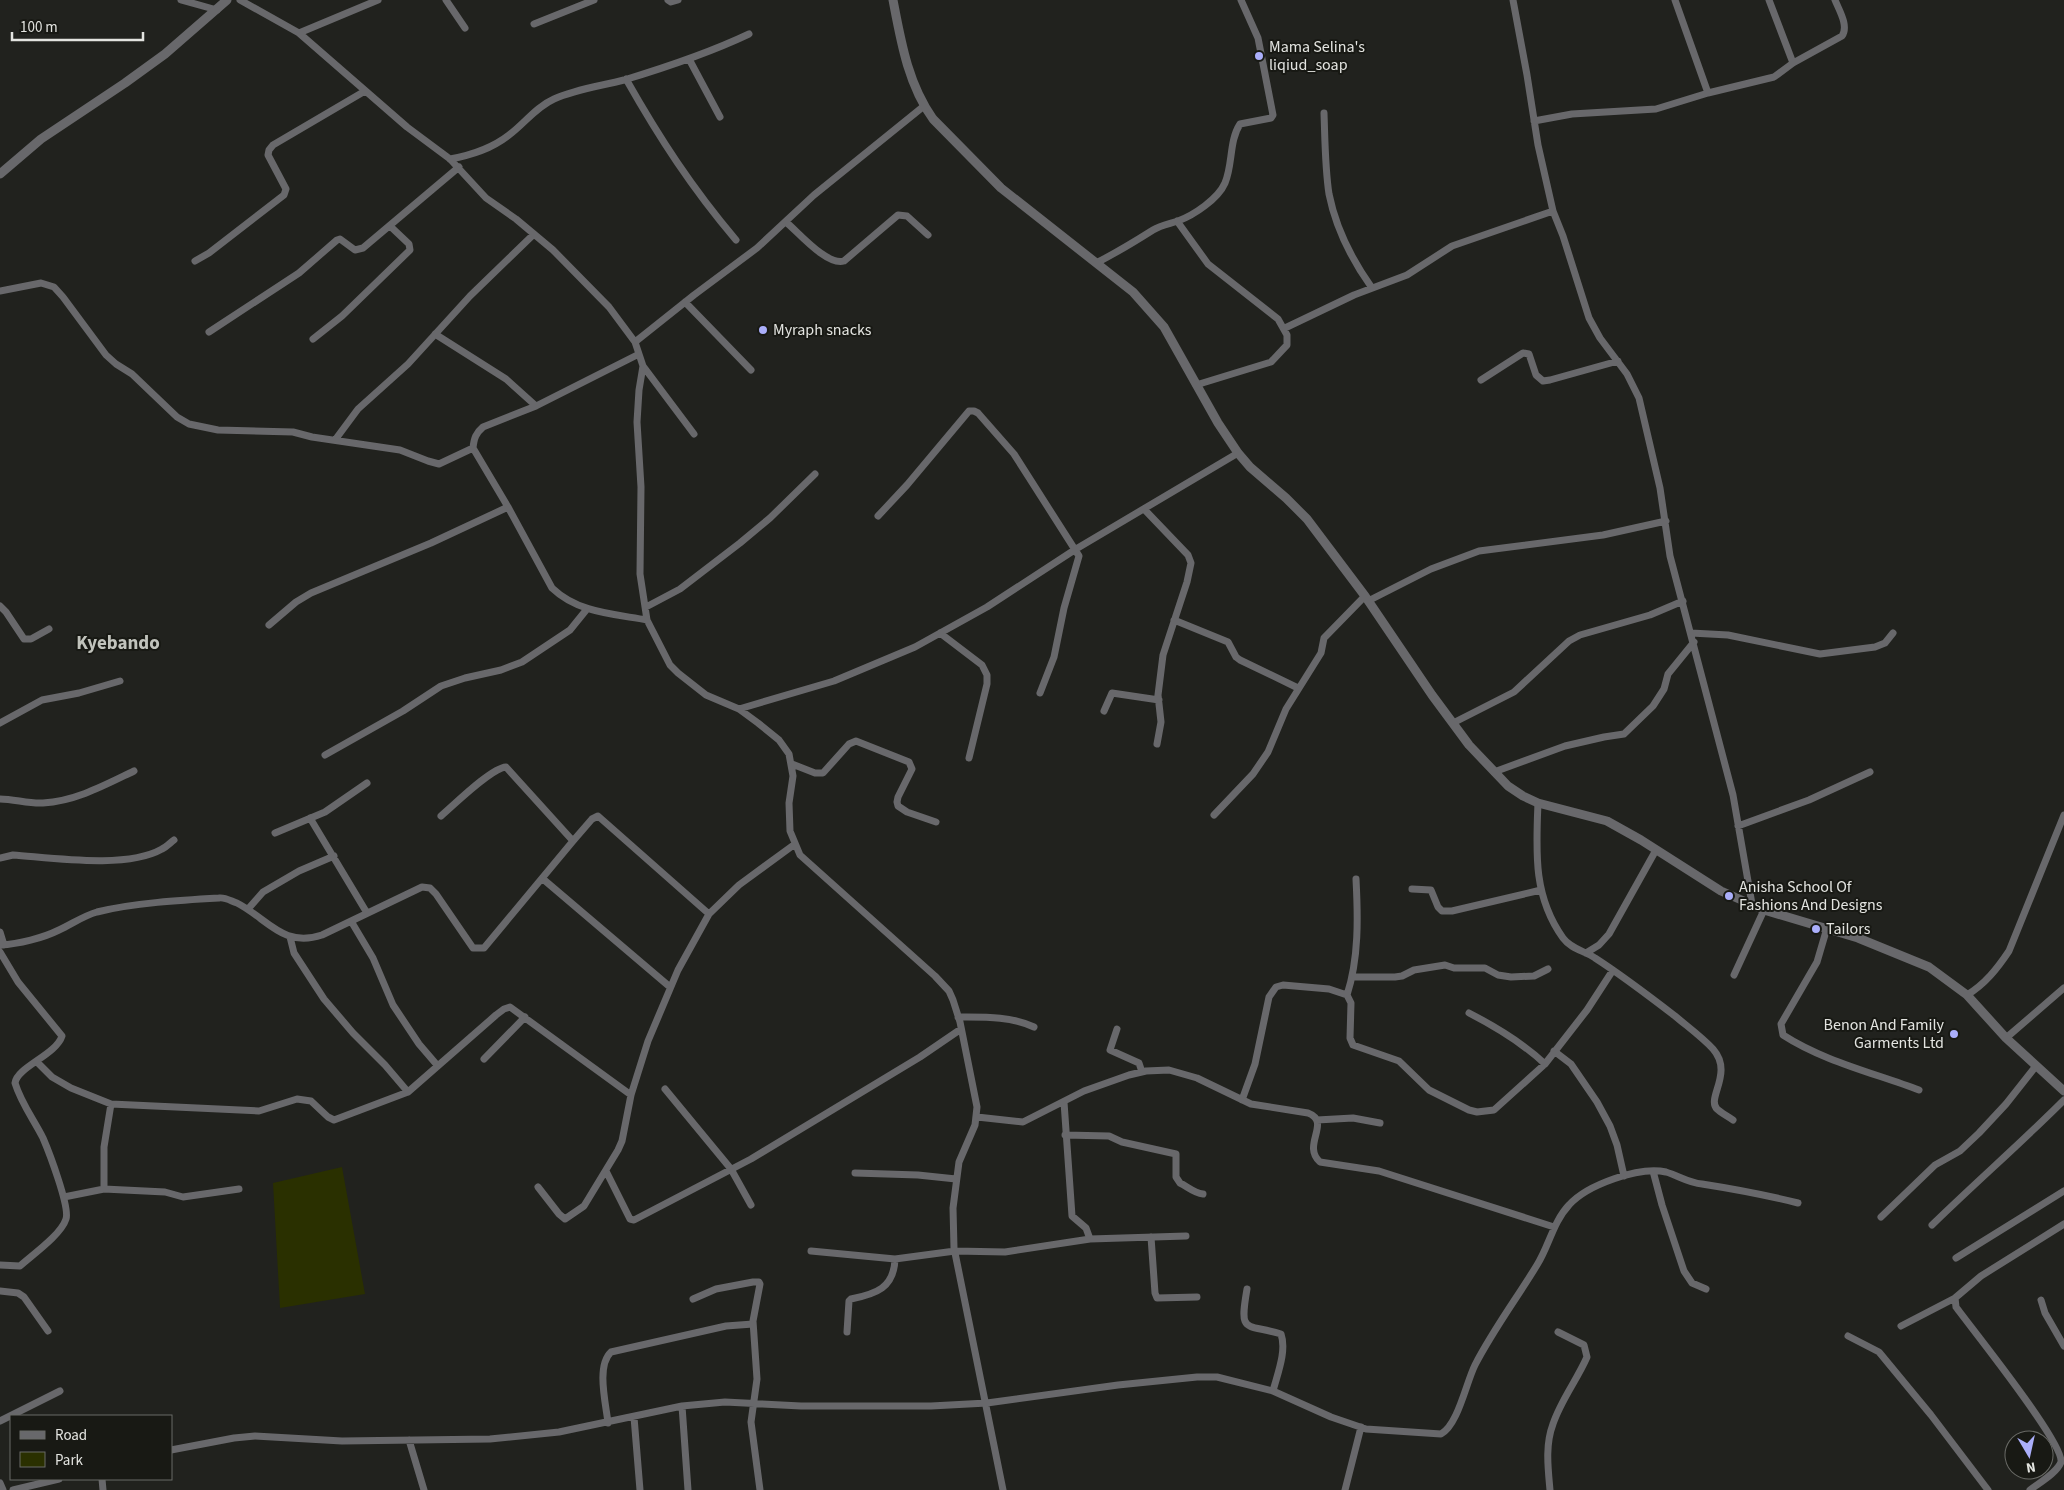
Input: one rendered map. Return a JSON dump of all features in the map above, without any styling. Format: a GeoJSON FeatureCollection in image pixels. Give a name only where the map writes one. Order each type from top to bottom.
{"type":"FeatureCollection","features":[{"type":"Feature","properties":{"kind":"street"},"geometry":{"type":"LineString","coordinates":[[181,0],[217,10]]}},
{"type":"Feature","properties":{"kind":"street"},"geometry":{"type":"LineString","coordinates":[[0,174],[41,139],[125,84],[165,54],[227,0]]}},
{"type":"Feature","properties":{"kind":"street"},"geometry":{"type":"LineString","coordinates":[[240,0],[299,33],[406,127],[450,159],[486,198],[553,250],[609,307],[635,342],[643,366],[694,434]]}},
{"type":"Feature","properties":{"kind":"street"},"geometry":{"type":"LineString","coordinates":[[299,33],[378,0]]}},
{"type":"Feature","properties":{"kind":"street"},"geometry":{"type":"LineString","coordinates":[[446,0],[465,28]]}},
{"type":"Feature","properties":{"kind":"street"},"geometry":{"type":"LineString","coordinates":[[534,24],[594,0]]}},
{"type":"Feature","properties":{"kind":"street"},"geometry":{"type":"LineString","coordinates":[[668,0],[671,2],[678,0]]}},
{"type":"Feature","properties":{"kind":"street"},"geometry":{"type":"LineString","coordinates":[[893,0],[909,71],[915,89],[924,106],[941,128],[1001,188],[1134,292],[1164,327],[1196,385],[1238,452],[1250,467],[1286,498],[1307,520],[1367,598],[1432,695],[1469,746],[1508,786],[1538,803],[1607,821],[1721,892],[1764,910],[1828,928],[1930,967],[1967,995],[2006,1038],[2064,1091]]}},
{"type":"Feature","properties":{"kind":"street"},"geometry":{"type":"LineString","coordinates":[[1096,263],[1133,244],[1167,223],[1177,221],[1209,201],[1225,183],[1232,148],[1240,124],[1271,118],[1273,115],[1258,38],[1241,0]]}},
{"type":"Feature","properties":{"kind":"street"},"geometry":{"type":"LineString","coordinates":[[1514,0],[1534,122],[1553,211],[1563,236],[1589,318],[1600,338],[1627,374],[1639,398],[1666,521],[1670,556],[1734,794],[1752,904]]}},
{"type":"Feature","properties":{"kind":"street"},"geometry":{"type":"LineString","coordinates":[[1675,0],[1708,93]]}},
{"type":"Feature","properties":{"kind":"street"},"geometry":{"type":"LineString","coordinates":[[1769,0],[1793,63]]}},
{"type":"Feature","properties":{"kind":"street"},"geometry":{"type":"LineString","coordinates":[[1534,122],[1572,114],[1656,109],[1708,93],[1774,77],[1793,63],[1828,45],[1845,33],[1845,26],[1835,0]]}},
{"type":"Feature","properties":{"kind":"street"},"geometry":{"type":"LineString","coordinates":[[450,159],[474,154],[495,145],[511,134],[540,107],[571,92],[626,79],[689,60],[749,34]]}},
{"type":"Feature","properties":{"kind":"street"},"geometry":{"type":"LineString","coordinates":[[689,60],[720,117]]}},
{"type":"Feature","properties":{"kind":"street"},"geometry":{"type":"LineString","coordinates":[[626,79],[668,152],[705,203],[736,240]]}},
{"type":"Feature","properties":{"kind":"street"},"geometry":{"type":"LineString","coordinates":[[195,261],[209,253],[284,195],[286,189],[268,155],[273,145],[365,91]]}},
{"type":"Feature","properties":{"kind":"street"},"geometry":{"type":"LineString","coordinates":[[635,342],[757,248],[821,189],[924,106]]}},
{"type":"Feature","properties":{"kind":"street"},"geometry":{"type":"LineString","coordinates":[[1324,113],[1329,195],[1339,229],[1355,264],[1372,288]]}},
{"type":"Feature","properties":{"kind":"street"},"geometry":{"type":"LineString","coordinates":[[209,332],[299,273],[338,240],[358,251],[459,167]]}},
{"type":"Feature","properties":{"kind":"street"},"geometry":{"type":"LineString","coordinates":[[1285,328],[1354,295],[1407,275],[1452,246],[1553,211]]}},
{"type":"Feature","properties":{"kind":"street"},"geometry":{"type":"LineString","coordinates":[[786,222],[828,259],[839,262],[844,261],[898,215],[907,216],[928,235]]}},
{"type":"Feature","properties":{"kind":"street"},"geometry":{"type":"LineString","coordinates":[[1177,221],[1208,264],[1278,319],[1285,328],[1287,335],[1287,345],[1271,362],[1196,385]]}},
{"type":"Feature","properties":{"kind":"street"},"geometry":{"type":"LineString","coordinates":[[312,339],[342,316],[410,250],[409,244],[390,226]]}},
{"type":"Feature","properties":{"kind":"street"},"geometry":{"type":"LineString","coordinates":[[335,440],[358,409],[408,364],[470,296],[534,234]]}},
{"type":"Feature","properties":{"kind":"street"},"geometry":{"type":"LineString","coordinates":[[0,291],[41,283],[54,287],[106,355],[132,374],[177,417],[189,424],[218,430],[293,432],[400,450],[440,464],[473,448]]}},
{"type":"Feature","properties":{"kind":"street"},"geometry":{"type":"LineString","coordinates":[[685,302],[751,370]]}},
{"type":"Feature","properties":{"kind":"street"},"geometry":{"type":"LineString","coordinates":[[435,334],[506,379],[536,406]]}},
{"type":"Feature","properties":{"kind":"street"},"geometry":{"type":"LineString","coordinates":[[1481,380],[1523,352],[1529,354],[1536,375],[1543,381],[1618,361]]}},
{"type":"Feature","properties":{"kind":"street"},"geometry":{"type":"LineString","coordinates":[[639,354],[536,406],[483,427],[477,432],[473,448],[552,588],[559,595],[587,609],[647,620]]}},
{"type":"Feature","properties":{"kind":"street"},"geometry":{"type":"LineString","coordinates":[[643,366],[636,422],[641,487],[640,574],[647,620],[670,665],[678,673],[706,695],[739,709],[779,740],[792,764],[793,776],[789,819],[790,830],[800,855],[942,983],[949,991],[958,1018],[977,1117],[959,1162],[953,1208],[954,1251],[987,1403],[1003,1490]]}},
{"type":"Feature","properties":{"kind":"street"},"geometry":{"type":"LineString","coordinates":[[878,516],[907,485],[969,411],[974,410],[1014,454],[1080,558],[1064,608],[1054,658],[1040,693]]}},
{"type":"Feature","properties":{"kind":"street"},"geometry":{"type":"LineString","coordinates":[[739,709],[834,681],[915,647],[986,607],[1076,549],[1238,452]]}},
{"type":"Feature","properties":{"kind":"street"},"geometry":{"type":"LineString","coordinates":[[646,607],[680,589],[740,543],[770,518],[815,474]]}},
{"type":"Feature","properties":{"kind":"street"},"geometry":{"type":"LineString","coordinates":[[269,625],[296,602],[311,593],[431,543],[508,507]]}},
{"type":"Feature","properties":{"kind":"street"},"geometry":{"type":"LineString","coordinates":[[1144,509],[1190,560],[1187,582],[1163,656],[1159,700],[1161,722],[1157,744]]}},
{"type":"Feature","properties":{"kind":"street"},"geometry":{"type":"LineString","coordinates":[[1214,815],[1252,774],[1268,752],[1286,709],[1321,653],[1324,638],[1367,598],[1431,568],[1479,551],[1602,535],[1666,521]]}},
{"type":"Feature","properties":{"kind":"street"},"geometry":{"type":"LineString","coordinates":[[1453,722],[1514,692],[1569,641],[1650,615],[1682,601]]}},
{"type":"Feature","properties":{"kind":"street"},"geometry":{"type":"LineString","coordinates":[[0,606],[24,639],[31,639],[49,629]]}},
{"type":"Feature","properties":{"kind":"street"},"geometry":{"type":"LineString","coordinates":[[325,755],[403,711],[441,686],[522,662],[570,630],[587,609]]}},
{"type":"Feature","properties":{"kind":"street"},"geometry":{"type":"LineString","coordinates":[[1174,620],[1228,642],[1236,658],[1298,688]]}},
{"type":"Feature","properties":{"kind":"street"},"geometry":{"type":"LineString","coordinates":[[940,633],[982,665],[987,675],[987,684],[969,758]]}},
{"type":"Feature","properties":{"kind":"street"},"geometry":{"type":"LineString","coordinates":[[1692,633],[1728,635],[1820,654],[1875,647],[1885,643],[1893,633]]}},
{"type":"Feature","properties":{"kind":"street"},"geometry":{"type":"LineString","coordinates":[[1494,772],[1565,746],[1624,734],[1653,706],[1664,689],[1668,674],[1694,642]]}},
{"type":"Feature","properties":{"kind":"street"},"geometry":{"type":"LineString","coordinates":[[0,723],[42,700],[79,693],[120,681]]}},
{"type":"Feature","properties":{"kind":"street"},"geometry":{"type":"LineString","coordinates":[[1104,711],[1112,693],[1159,700]]}},
{"type":"Feature","properties":{"kind":"street"},"geometry":{"type":"LineString","coordinates":[[792,764],[815,773],[823,772],[832,765],[850,744],[856,741],[898,756],[909,762],[912,769],[898,798],[898,806],[907,812],[936,822]]}},
{"type":"Feature","properties":{"kind":"street"},"geometry":{"type":"LineString","coordinates":[[441,816],[488,777],[500,768],[506,767],[573,841]]}},
{"type":"Feature","properties":{"kind":"street"},"geometry":{"type":"LineString","coordinates":[[0,799],[41,804],[66,800],[81,796],[134,771]]}},
{"type":"Feature","properties":{"kind":"street"},"geometry":{"type":"LineString","coordinates":[[1738,826],[1809,800],[1870,772]]}},
{"type":"Feature","properties":{"kind":"street"},"geometry":{"type":"LineString","coordinates":[[275,834],[325,812],[367,783]]}},
{"type":"Feature","properties":{"kind":"street"},"geometry":{"type":"LineString","coordinates":[[1538,803],[1537,867],[1541,890],[1550,915],[1564,939],[1571,946],[1613,970],[1654,1000],[1712,1049],[1721,1064],[1722,1073],[1715,1098],[1715,1106],[1733,1120]]}},
{"type":"Feature","properties":{"kind":"street"},"geometry":{"type":"LineString","coordinates":[[1,947],[58,931],[76,920],[98,912],[134,906],[221,897],[248,909],[290,937],[301,940],[314,938],[419,888],[430,888],[473,948],[480,949],[484,948],[507,918],[592,819],[598,816],[710,914]]}},
{"type":"Feature","properties":{"kind":"street"},"geometry":{"type":"LineString","coordinates":[[1967,995],[1982,986],[2009,951],[2064,816]]}},
{"type":"Feature","properties":{"kind":"street"},"geometry":{"type":"LineString","coordinates":[[310,818],[367,913]]}},
{"type":"Feature","properties":{"kind":"street"},"geometry":{"type":"LineString","coordinates":[[0,858],[13,855],[116,860],[140,857],[162,849],[174,840]]}},
{"type":"Feature","properties":{"kind":"street"},"geometry":{"type":"LineString","coordinates":[[538,1187],[565,1219],[584,1206],[622,1141],[631,1095],[648,1041],[670,987],[710,914],[739,885],[795,844]]}},
{"type":"Feature","properties":{"kind":"street"},"geometry":{"type":"LineString","coordinates":[[1586,953],[1609,934],[1656,850]]}},
{"type":"Feature","properties":{"kind":"street"},"geometry":{"type":"LineString","coordinates":[[248,909],[263,892],[300,871],[334,856]]}},
{"type":"Feature","properties":{"kind":"street"},"geometry":{"type":"LineString","coordinates":[[542,879],[670,987]]}},
{"type":"Feature","properties":{"kind":"street"},"geometry":{"type":"LineString","coordinates":[[1356,879],[1358,918],[1353,977],[1347,995],[1350,1003],[1350,1038],[1352,1046],[1399,1061],[1429,1090],[1469,1110],[1477,1112],[1494,1110],[1545,1064],[1587,1010],[1613,970]]}},
{"type":"Feature","properties":{"kind":"street"},"geometry":{"type":"LineString","coordinates":[[1412,889],[1431,890],[1438,907],[1446,911],[1472,907],[1541,890]]}},
{"type":"Feature","properties":{"kind":"street"},"geometry":{"type":"LineString","coordinates":[[1734,975],[1764,910]]}},
{"type":"Feature","properties":{"kind":"street"},"geometry":{"type":"LineString","coordinates":[[351,921],[373,958],[393,1006],[419,1044],[437,1065]]}},
{"type":"Feature","properties":{"kind":"street"},"geometry":{"type":"LineString","coordinates":[[1828,928],[1816,962],[1781,1024],[1783,1035],[1804,1048],[1823,1056],[1919,1090]]}},
{"type":"Feature","properties":{"kind":"street"},"geometry":{"type":"LineString","coordinates":[[0,932],[1,947],[18,982],[62,1036],[60,1042],[37,1062],[19,1074],[15,1083],[27,1110],[43,1138],[64,1197],[67,1218],[51,1239],[20,1266],[0,1265]]}},
{"type":"Feature","properties":{"kind":"street"},"geometry":{"type":"LineString","coordinates":[[290,937],[294,953],[324,999],[408,1092]]}},
{"type":"Feature","properties":{"kind":"street"},"geometry":{"type":"LineString","coordinates":[[1353,977],[1395,977],[1414,970],[1445,965],[1454,968],[1485,968],[1511,978],[1534,976],[1548,968]]}},
{"type":"Feature","properties":{"kind":"street"},"geometry":{"type":"LineString","coordinates":[[1242,1100],[1255,1064],[1269,997],[1272,991],[1283,984],[1329,989],[1347,995]]}},
{"type":"Feature","properties":{"kind":"street"},"geometry":{"type":"LineString","coordinates":[[2006,1038],[2064,988]]}},
{"type":"Feature","properties":{"kind":"street"},"geometry":{"type":"LineString","coordinates":[[37,1062],[52,1077],[71,1088],[111,1104],[258,1111],[298,1099],[311,1101],[328,1117],[334,1120],[408,1092],[504,1009],[510,1007],[631,1095]]}},
{"type":"Feature","properties":{"kind":"street"},"geometry":{"type":"LineString","coordinates":[[1469,1013],[1492,1025],[1534,1053],[1545,1064]]}},
{"type":"Feature","properties":{"kind":"street"},"geometry":{"type":"LineString","coordinates":[[484,1059],[525,1017]]}},
{"type":"Feature","properties":{"kind":"street"},"geometry":{"type":"LineString","coordinates":[[958,1018],[1004,1018],[1020,1021],[1034,1027]]}},
{"type":"Feature","properties":{"kind":"street"},"geometry":{"type":"LineString","coordinates":[[606,1171],[632,1220],[731,1169],[920,1057],[961,1029]]}},
{"type":"Feature","properties":{"kind":"street"},"geometry":{"type":"LineString","coordinates":[[1117,1029],[1110,1050],[1139,1063],[1142,1072]]}},
{"type":"Feature","properties":{"kind":"street"},"geometry":{"type":"LineString","coordinates":[[1554,1051],[1571,1064],[1597,1102],[1610,1126],[1617,1145],[1624,1176]]}},
{"type":"Feature","properties":{"kind":"street"},"geometry":{"type":"LineString","coordinates":[[1881,1217],[1935,1165],[1954,1155],[1973,1139],[2006,1104],[2036,1066]]}},
{"type":"Feature","properties":{"kind":"street"},"geometry":{"type":"LineString","coordinates":[[977,1117],[1023,1122],[1084,1091],[1142,1072],[1169,1070],[1197,1078],[1242,1100],[1259,1106],[1308,1114],[1317,1120],[1353,1118],[1380,1123]]}},
{"type":"Feature","properties":{"kind":"street"},"geometry":{"type":"LineString","coordinates":[[665,1089],[731,1169],[751,1205]]}},
{"type":"Feature","properties":{"kind":"street"},"geometry":{"type":"LineString","coordinates":[[1932,1225],[1993,1166],[2024,1141],[2064,1100]]}},
{"type":"Feature","properties":{"kind":"street"},"geometry":{"type":"LineString","coordinates":[[1064,1102],[1072,1216],[1086,1228],[1090,1239]]}},
{"type":"Feature","properties":{"kind":"street"},"geometry":{"type":"LineString","coordinates":[[104,1188],[104,1147],[111,1104]]}},
{"type":"Feature","properties":{"kind":"street"},"geometry":{"type":"LineString","coordinates":[[1317,1120],[1312,1151],[1314,1157],[1320,1162],[1379,1171],[1554,1227]]}},
{"type":"Feature","properties":{"kind":"street"},"geometry":{"type":"LineString","coordinates":[[1065,1135],[1109,1136],[1122,1142],[1176,1154],[1176,1177],[1180,1183],[1196,1193],[1203,1194]]}},
{"type":"Feature","properties":{"kind":"street"},"geometry":{"type":"LineString","coordinates":[[1653,1171],[1684,1271],[1692,1283],[1706,1289]]}},
{"type":"Feature","properties":{"kind":"street"},"geometry":{"type":"LineString","coordinates":[[172,1450],[255,1436],[342,1441],[490,1439],[543,1434],[608,1423],[682,1406],[725,1402],[801,1406],[931,1406],[987,1403],[1126,1384],[1197,1377],[1217,1377],[1273,1391],[1331,1417],[1360,1427],[1441,1434],[1451,1426],[1479,1357],[1539,1262],[1554,1227],[1568,1205],[1583,1192],[1624,1176],[1653,1171],[1666,1172],[1688,1182],[1719,1186],[1798,1203]]}},
{"type":"Feature","properties":{"kind":"street"},"geometry":{"type":"LineString","coordinates":[[855,1173],[918,1175],[956,1180]]}},
{"type":"Feature","properties":{"kind":"street"},"geometry":{"type":"LineString","coordinates":[[64,1197],[104,1188],[165,1192],[183,1197],[239,1189]]}},
{"type":"Feature","properties":{"kind":"street"},"geometry":{"type":"LineString","coordinates":[[1956,1258],[2064,1191]]}},
{"type":"Feature","properties":{"kind":"street"},"geometry":{"type":"LineString","coordinates":[[1901,1326],[1955,1298],[1981,1276],[2064,1224]]}},
{"type":"Feature","properties":{"kind":"street"},"geometry":{"type":"LineString","coordinates":[[811,1251],[895,1259],[954,1251],[1005,1252],[1090,1239],[1186,1236]]}},
{"type":"Feature","properties":{"kind":"street"},"geometry":{"type":"LineString","coordinates":[[1151,1237],[1155,1293],[1157,1298],[1197,1297]]}},
{"type":"Feature","properties":{"kind":"street"},"geometry":{"type":"LineString","coordinates":[[847,1332],[849,1301],[869,1296],[882,1289],[892,1275],[895,1259]]}},
{"type":"Feature","properties":{"kind":"street"},"geometry":{"type":"LineString","coordinates":[[693,1298],[716,1289],[759,1282],[754,1324],[756,1380],[750,1422],[760,1490]]}},
{"type":"Feature","properties":{"kind":"street"},"geometry":{"type":"LineString","coordinates":[[1247,1289],[1243,1312],[1247,1324],[1252,1328],[1281,1334],[1283,1338],[1282,1354],[1273,1391]]}},
{"type":"Feature","properties":{"kind":"street"},"geometry":{"type":"LineString","coordinates":[[0,1291],[18,1293],[24,1297],[48,1331]]}},
{"type":"Feature","properties":{"kind":"street"},"geometry":{"type":"LineString","coordinates":[[1955,1298],[1956,1307],[2043,1420],[2061,1451],[2061,1462],[2057,1469],[2030,1490]]}},
{"type":"Feature","properties":{"kind":"street"},"geometry":{"type":"LineString","coordinates":[[2042,1300],[2045,1313],[2064,1346]]}},
{"type":"Feature","properties":{"kind":"street"},"geometry":{"type":"LineString","coordinates":[[608,1423],[603,1370],[605,1360],[611,1352],[726,1326],[754,1324]]}},
{"type":"Feature","properties":{"kind":"street"},"geometry":{"type":"LineString","coordinates":[[1550,1490],[1548,1441],[1552,1424],[1587,1357],[1584,1345],[1558,1332]]}},
{"type":"Feature","properties":{"kind":"street"},"geometry":{"type":"LineString","coordinates":[[1848,1336],[1879,1352],[1926,1408],[1988,1490]]}},
{"type":"Feature","properties":{"kind":"street"},"geometry":{"type":"LineString","coordinates":[[12,1415],[60,1391]]}},
{"type":"Feature","properties":{"kind":"street"},"geometry":{"type":"LineString","coordinates":[[682,1406],[688,1490]]}},
{"type":"Feature","properties":{"kind":"street"},"geometry":{"type":"LineString","coordinates":[[634,1417],[640,1490]]}},
{"type":"Feature","properties":{"kind":"street"},"geometry":{"type":"LineString","coordinates":[[1345,1490],[1360,1427]]}},
{"type":"Feature","properties":{"kind":"street"},"geometry":{"type":"LineString","coordinates":[[409,1440],[424,1490]]}},
{"type":"Feature","properties":{"kind":"street"},"geometry":{"type":"LineString","coordinates":[[13,1490],[55,1480]]}},
{"type":"Feature","properties":{"kind":"street"},"geometry":{"type":"LineString","coordinates":[[0,1483],[3,1490]]}},
{"type":"Feature","properties":{"kind":"green space"},"geometry":{"type":"Polygon","coordinates":[[[342,1167],[365,1294],[280,1308],[273,1183],[342,1167]]]}},
{"type":"Feature","properties":{"kind":"place","name":"Mama Selina's liqiud_soap"},"geometry":{"type":"Point","coordinates":[1259,56]}},
{"type":"Feature","properties":{"kind":"place","name":"Myraph snacks"},"geometry":{"type":"Point","coordinates":[763,330]}},
{"type":"Feature","properties":{"kind":"place","name":"Anisha School Of Fashions And Designs"},"geometry":{"type":"Point","coordinates":[1729,896]}},
{"type":"Feature","properties":{"kind":"place","name":"Tailors"},"geometry":{"type":"Point","coordinates":[1816,929]}},
{"type":"Feature","properties":{"kind":"place","name":"Benon And Family Garments Ltd"},"geometry":{"type":"Point","coordinates":[1954,1034]}},
{"type":"Feature","properties":{"kind":"district","name":"Kyebando"},"geometry":{"type":"Point","coordinates":[118,643]}}]}
